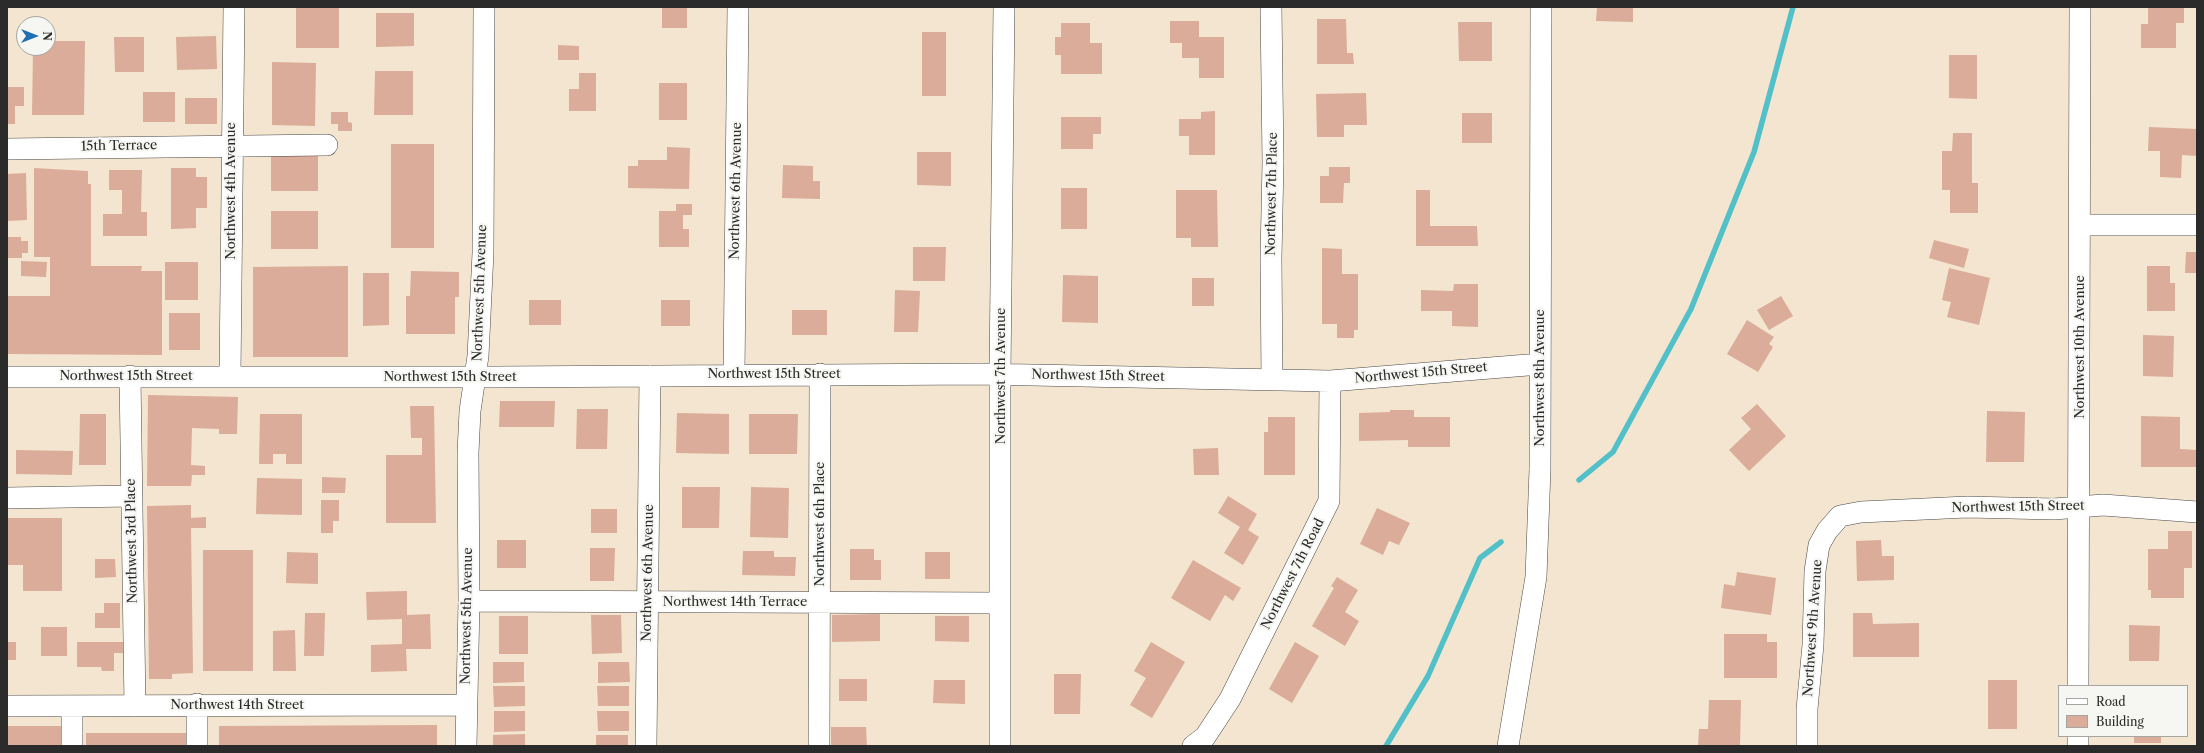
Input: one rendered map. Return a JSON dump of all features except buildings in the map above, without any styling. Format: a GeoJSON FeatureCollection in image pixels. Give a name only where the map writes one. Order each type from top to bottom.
{"type":"FeatureCollection","features":[{"type":"Feature","properties":{"kind":"street","name":"Northwest 4th Avenue"},"geometry":{"type":"LineString","coordinates":[[230,376],[231,145],[234,7]]}},
{"type":"Feature","properties":{"kind":"street","name":"Northwest 5th Avenue"},"geometry":{"type":"LineString","coordinates":[[466,746],[469,601],[468,453],[470,411],[478,356],[483,253],[484,7]]}},
{"type":"Feature","properties":{"kind":"street","name":"Northwest 6th Avenue"},"geometry":{"type":"LineString","coordinates":[[734,374],[738,7]]}},
{"type":"Feature","properties":{"kind":"street","name":"Northwest 7th Avenue"},"geometry":{"type":"LineString","coordinates":[[1000,746],[1000,374],[1005,112],[1004,7]]}},
{"type":"Feature","properties":{"kind":"street","name":"Northwest 7th Place"},"geometry":{"type":"LineString","coordinates":[[1271,7],[1273,162],[1271,258],[1272,380]]}},
{"type":"Feature","properties":{"kind":"street","name":"Northwest 8th Avenue"},"geometry":{"type":"LineString","coordinates":[[1508,746],[1536,577],[1540,469],[1541,7]]}},
{"type":"Feature","properties":{"kind":"street","name":"Northwest 10th Avenue"},"geometry":{"type":"LineString","coordinates":[[2078,685],[2081,225],[2080,7]]}},
{"type":"Feature","properties":{"kind":"street","name":"15th Terrace"},"geometry":{"type":"LineString","coordinates":[[7,149],[327,145]]}},
{"type":"Feature","properties":{"kind":"street"},"geometry":{"type":"LineString","coordinates":[[2081,225],[2197,225]]}},
{"type":"Feature","properties":{"kind":"street","name":"Northwest 15th Street"},"geometry":{"type":"LineString","coordinates":[[7,377],[475,377],[734,374],[1000,374],[1330,381],[1540,364]]}},
{"type":"Feature","properties":{"kind":"street","name":"Northwest 6th Place"},"geometry":{"type":"LineString","coordinates":[[819,746],[820,374]]}},
{"type":"Feature","properties":{"kind":"street","name":"Northwest 3rd Place"},"geometry":{"type":"LineString","coordinates":[[130,376],[135,706]]}},
{"type":"Feature","properties":{"kind":"street","name":"Northwest 6th Avenue"},"geometry":{"type":"LineString","coordinates":[[646,746],[650,376]]}},
{"type":"Feature","properties":{"kind":"street","name":"Northwest 7th Road"},"geometry":{"type":"LineString","coordinates":[[1192,746],[1205,737],[1230,699],[1329,501],[1330,381]]}},
{"type":"Feature","properties":{"kind":"street"},"geometry":{"type":"LineString","coordinates":[[7,498],[132,496]]}},
{"type":"Feature","properties":{"kind":"street","name":"Northwest 15th Street"},"geometry":{"type":"LineString","coordinates":[[1840,516],[1861,512],[1960,507],[2054,508],[2103,505],[2197,512]]}},
{"type":"Feature","properties":{"kind":"street","name":"Northwest 9th Avenue"},"geometry":{"type":"LineString","coordinates":[[1808,746],[1807,709],[1813,645],[1815,571],[1819,545],[1827,531],[1840,516]]}},
{"type":"Feature","properties":{"kind":"street","name":"Northwest 14th Terrace"},"geometry":{"type":"LineString","coordinates":[[469,601],[1000,603]]}},
{"type":"Feature","properties":{"kind":"street"},"geometry":{"type":"LineString","coordinates":[[197,704],[197,746]]}},
{"type":"Feature","properties":{"kind":"street","name":"Northwest 14th Street"},"geometry":{"type":"LineString","coordinates":[[7,706],[135,706],[197,704],[466,705]]}},
{"type":"Feature","properties":{"kind":"street"},"geometry":{"type":"LineString","coordinates":[[72,706],[72,746]]}},
{"type":"Feature","properties":{"kind":"waterway"},"geometry":{"type":"LineString","coordinates":[[1579,480],[1613,452],[1691,309],[1754,152],[1793,7]]}},
{"type":"Feature","properties":{"kind":"waterway"},"geometry":{"type":"LineString","coordinates":[[1386,746],[1428,676],[1480,558],[1501,542]]}}]}
